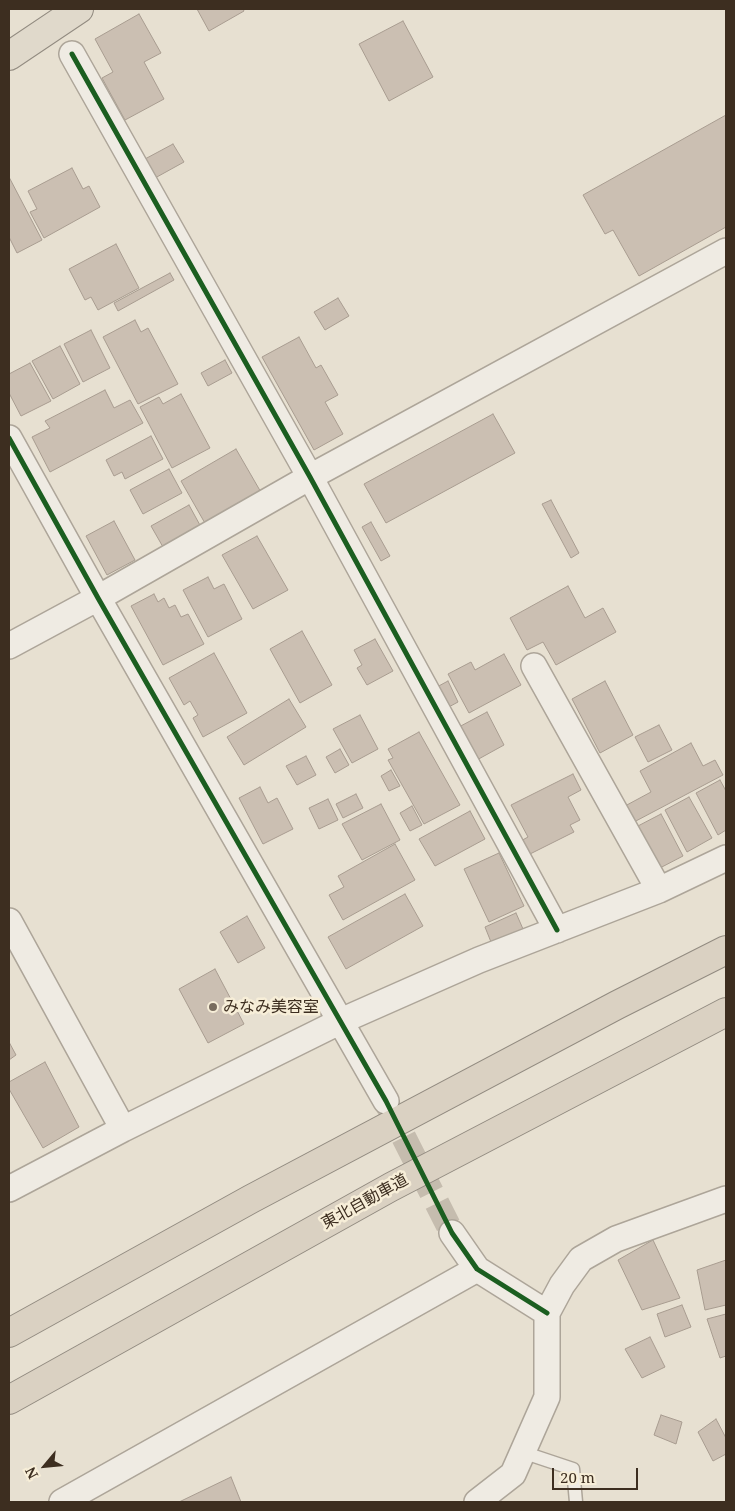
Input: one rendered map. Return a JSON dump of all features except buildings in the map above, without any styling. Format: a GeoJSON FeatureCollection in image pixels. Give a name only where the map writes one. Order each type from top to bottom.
{"type":"FeatureCollection","features":[{"type":"Feature","properties":{"kind":"highway"},"geometry":{"type":"LineString","coordinates":[[9,56],[79,9]]}},
{"type":"Feature","properties":{"kind":"highway"},"geometry":{"type":"LineString","coordinates":[[9,1332],[259,1194],[617,1005],[726,950]]}},
{"type":"Feature","properties":{"kind":"highway","name":"東北自動車道"},"geometry":{"type":"LineString","coordinates":[[9,1400],[391,1187],[726,1012]]}},
{"type":"Feature","properties":{"kind":"street"},"geometry":{"type":"LineString","coordinates":[[72,54],[310,477],[557,930]]}},
{"type":"Feature","properties":{"kind":"street"},"geometry":{"type":"LineString","coordinates":[[9,646],[98,598],[310,477],[726,250]]}},
{"type":"Feature","properties":{"kind":"street"},"geometry":{"type":"LineString","coordinates":[[9,438],[98,598],[386,1101]]}},
{"type":"Feature","properties":{"kind":"street"},"geometry":{"type":"LineString","coordinates":[[534,666],[658,890]]}},
{"type":"Feature","properties":{"kind":"street"},"geometry":{"type":"LineString","coordinates":[[9,1189],[123,1129],[340,1021],[479,960],[658,890],[726,858]]}},
{"type":"Feature","properties":{"kind":"street"},"geometry":{"type":"LineString","coordinates":[[9,921],[123,1129]]}},
{"type":"Feature","properties":{"kind":"street"},"geometry":{"type":"LineString","coordinates":[[477,1502],[512,1474],[547,1397],[546,1313],[562,1285],[581,1259],[616,1239],[726,1199]]}},
{"type":"Feature","properties":{"kind":"street"},"geometry":{"type":"LineString","coordinates":[[452,1233],[477,1269],[546,1313]]}},
{"type":"Feature","properties":{"kind":"street"},"geometry":{"type":"LineString","coordinates":[[62,1502],[477,1269]]}},
{"type":"Feature","properties":{"kind":"lane"},"geometry":{"type":"LineString","coordinates":[[522,1452],[573,1469],[576,1502]]}},
{"type":"Feature","properties":{"kind":"tunnel"},"geometry":{"type":"LineString","coordinates":[[387,1104],[452,1233]]}},
{"type":"Feature","properties":{"kind":"cycle path"},"geometry":{"type":"LineString","coordinates":[[72,54],[310,477],[557,930]]}},
{"type":"Feature","properties":{"kind":"cycle path"},"geometry":{"type":"LineString","coordinates":[[9,438],[98,598],[386,1101],[452,1233],[477,1269],[547,1313]]}},
{"type":"Feature","properties":{"kind":"place","name":"みなみ美容室"},"geometry":{"type":"Point","coordinates":[213,1007]}}]}
